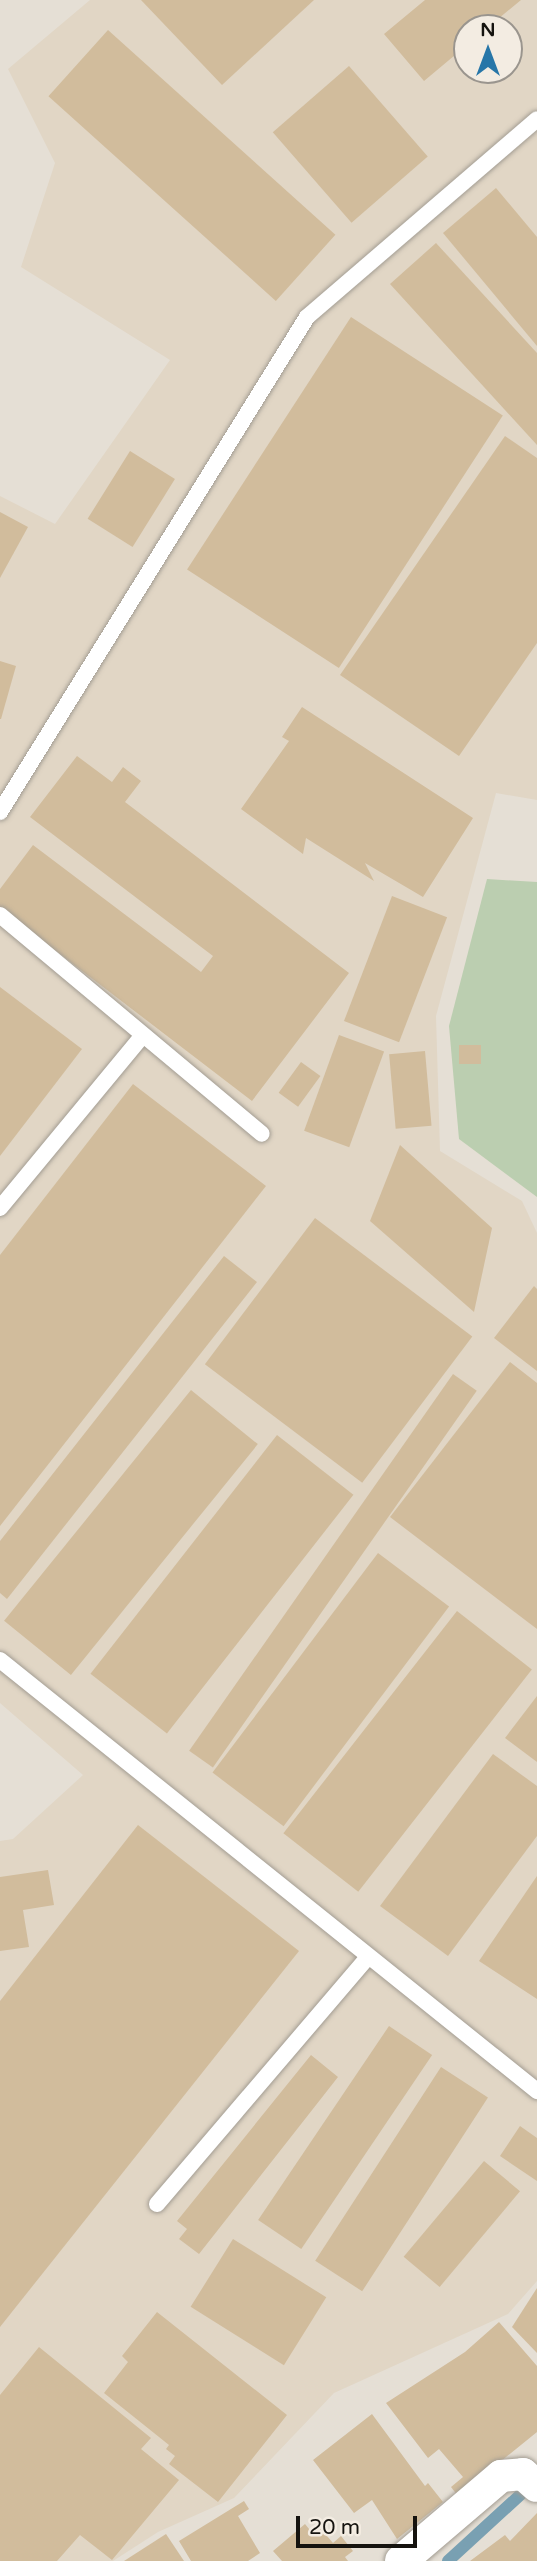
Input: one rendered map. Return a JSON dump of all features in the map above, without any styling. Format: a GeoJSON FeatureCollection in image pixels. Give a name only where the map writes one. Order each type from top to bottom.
{"type":"FeatureCollection","features":[{"type":"Feature","properties":{"kind":"street"},"geometry":{"type":"LineString","coordinates":[[401,2561],[501,2476],[530,2480]]}},
{"type":"Feature","properties":{"kind":"lane"},"geometry":{"type":"LineString","coordinates":[[0,812],[307,317],[537,119]]}},
{"type":"Feature","properties":{"kind":"lane"},"geometry":{"type":"LineString","coordinates":[[0,915],[262,1134]]}},
{"type":"Feature","properties":{"kind":"lane"},"geometry":{"type":"LineString","coordinates":[[0,1208],[143,1035]]}},
{"type":"Feature","properties":{"kind":"lane"},"geometry":{"type":"LineString","coordinates":[[0,1660],[537,2090]]}},
{"type":"Feature","properties":{"kind":"lane"},"geometry":{"type":"LineString","coordinates":[[157,2204],[368,1957]]}},
{"type":"Feature","properties":{"kind":"shaded area"},"geometry":{"type":"Polygon","coordinates":[[[90,0],[537,0],[537,800],[496,793],[436,1016],[440,1151],[522,1201],[537,1233],[537,2281],[508,2314],[334,2393],[234,2498],[158,2532],[113,2561],[0,2561],[0,1841],[13,1839],[83,1775],[0,1703],[0,496],[55,524],[170,360],[21,267],[55,163],[8,69],[90,0]]]}},
{"type":"Feature","properties":{"kind":"green space"},"geometry":{"type":"Polygon","coordinates":[[[487,879],[537,882],[537,1197],[459,1139],[449,1026],[487,879]]]}},
{"type":"Feature","properties":{"kind":"building"},"geometry":{"type":"Polygon","coordinates":[[[141,0],[314,0],[222,85],[141,0]]]}},
{"type":"Feature","properties":{"kind":"building"},"geometry":{"type":"Polygon","coordinates":[[[425,0],[521,0],[504,14],[453,14],[453,57],[424,81],[384,34],[425,0]]]}},
{"type":"Feature","properties":{"kind":"building"},"geometry":{"type":"Polygon","coordinates":[[[108,30],[335,235],[276,301],[48,96],[108,30]]]}},
{"type":"Feature","properties":{"kind":"building"},"geometry":{"type":"Polygon","coordinates":[[[349,66],[428,157],[352,223],[273,132],[349,66]]]}},
{"type":"Feature","properties":{"kind":"building"},"geometry":{"type":"Polygon","coordinates":[[[496,188],[537,237],[537,346],[443,233],[496,188]]]}},
{"type":"Feature","properties":{"kind":"building"},"geometry":{"type":"Polygon","coordinates":[[[436,243],[537,353],[537,445],[390,284],[436,243]]]}},
{"type":"Feature","properties":{"kind":"building"},"geometry":{"type":"Polygon","coordinates":[[[351,317],[503,416],[339,668],[187,569],[351,317]]]}},
{"type":"Feature","properties":{"kind":"building"},"geometry":{"type":"Polygon","coordinates":[[[505,436],[537,458],[537,643],[459,756],[340,675],[505,436]]]}},
{"type":"Feature","properties":{"kind":"building"},"geometry":{"type":"Polygon","coordinates":[[[130,451],[175,479],[133,547],[88,519],[130,451]]]}},
{"type":"Feature","properties":{"kind":"building"},"geometry":{"type":"Polygon","coordinates":[[[0,512],[28,527],[0,578],[0,512]]]}},
{"type":"Feature","properties":{"kind":"building"},"geometry":{"type":"Polygon","coordinates":[[[0,661],[16,666],[1,719],[0,719],[0,661]]]}},
{"type":"Feature","properties":{"kind":"building"},"geometry":{"type":"Polygon","coordinates":[[[302,707],[473,818],[423,897],[365,863],[374,881],[306,838],[303,854],[241,809],[289,741],[282,737],[302,707]]]}},
{"type":"Feature","properties":{"kind":"building"},"geometry":{"type":"Polygon","coordinates":[[[77,756],[112,782],[123,767],[141,781],[125,802],[349,973],[252,1101],[0,908],[0,889],[33,845],[201,972],[213,956],[30,817],[77,756]]]}},
{"type":"Feature","properties":{"kind":"building"},"geometry":{"type":"Polygon","coordinates":[[[392,896],[447,917],[399,1042],[344,1021],[392,896]]]}},
{"type":"Feature","properties":{"kind":"building"},"geometry":{"type":"Polygon","coordinates":[[[0,987],[82,1049],[0,1156],[0,987]]]}},
{"type":"Feature","properties":{"kind":"building"},"geometry":{"type":"Polygon","coordinates":[[[339,1035],[384,1051],[349,1147],[304,1131],[339,1035]]]}},
{"type":"Feature","properties":{"kind":"building"},"geometry":{"type":"Polygon","coordinates":[[[459,1045],[481,1045],[481,1064],[459,1064],[459,1045]]]}},
{"type":"Feature","properties":{"kind":"building"},"geometry":{"type":"Polygon","coordinates":[[[425,1051],[432,1126],[396,1129],[389,1054],[425,1051]]]}},
{"type":"Feature","properties":{"kind":"building"},"geometry":{"type":"Polygon","coordinates":[[[301,1062],[320,1076],[298,1107],[279,1093],[301,1062]]]}},
{"type":"Feature","properties":{"kind":"building"},"geometry":{"type":"Polygon","coordinates":[[[133,1084],[266,1186],[0,1526],[0,1255],[133,1084]]]}},
{"type":"Feature","properties":{"kind":"building"},"geometry":{"type":"Polygon","coordinates":[[[400,1145],[492,1228],[474,1312],[370,1221],[400,1145]]]}},
{"type":"Feature","properties":{"kind":"building"},"geometry":{"type":"Polygon","coordinates":[[[315,1218],[472,1337],[362,1483],[205,1364],[315,1218]]]}},
{"type":"Feature","properties":{"kind":"building"},"geometry":{"type":"Polygon","coordinates":[[[224,1256],[257,1282],[7,1599],[0,1593],[0,1541],[224,1256]]]}},
{"type":"Feature","properties":{"kind":"building"},"geometry":{"type":"Polygon","coordinates":[[[534,1286],[537,1289],[537,1371],[494,1338],[534,1286]]]}},
{"type":"Feature","properties":{"kind":"building"},"geometry":{"type":"Polygon","coordinates":[[[510,1362],[537,1383],[537,1629],[390,1517],[510,1362]]]}},
{"type":"Feature","properties":{"kind":"building"},"geometry":{"type":"Polygon","coordinates":[[[453,1374],[477,1391],[213,1767],[189,1751],[453,1374]]]}},
{"type":"Feature","properties":{"kind":"building"},"geometry":{"type":"Polygon","coordinates":[[[191,1390],[258,1444],[71,1675],[4,1621],[191,1390]]]}},
{"type":"Feature","properties":{"kind":"building"},"geometry":{"type":"Polygon","coordinates":[[[277,1435],[353,1495],[167,1733],[90,1674],[277,1435]]]}},
{"type":"Feature","properties":{"kind":"building"},"geometry":{"type":"Polygon","coordinates":[[[378,1553],[449,1607],[284,1826],[213,1773],[378,1553]]]}},
{"type":"Feature","properties":{"kind":"building"},"geometry":{"type":"Polygon","coordinates":[[[457,1611],[532,1669],[358,1892],[283,1833],[457,1611]]]}},
{"type":"Feature","properties":{"kind":"building"},"geometry":{"type":"Polygon","coordinates":[[[537,1696],[537,1762],[505,1738],[537,1696]]]}},
{"type":"Feature","properties":{"kind":"building"},"geometry":{"type":"Polygon","coordinates":[[[493,1754],[537,1786],[537,1836],[448,1956],[380,1906],[493,1754]]]}},
{"type":"Feature","properties":{"kind":"building"},"geometry":{"type":"Polygon","coordinates":[[[138,1825],[299,1951],[0,2327],[0,2001],[138,1825]]]}},
{"type":"Feature","properties":{"kind":"building"},"geometry":{"type":"Polygon","coordinates":[[[48,1870],[54,1905],[23,1910],[29,1947],[0,1951],[0,1877],[48,1870]]]}},
{"type":"Feature","properties":{"kind":"building"},"geometry":{"type":"Polygon","coordinates":[[[537,1876],[537,1999],[479,1961],[537,1876]]]}},
{"type":"Feature","properties":{"kind":"building"},"geometry":{"type":"Polygon","coordinates":[[[389,2026],[432,2055],[301,2249],[258,2220],[389,2026]]]}},
{"type":"Feature","properties":{"kind":"building"},"geometry":{"type":"Polygon","coordinates":[[[311,2055],[338,2077],[199,2254],[179,2239],[187,2229],[177,2221],[311,2055]]]}},
{"type":"Feature","properties":{"kind":"building"},"geometry":{"type":"Polygon","coordinates":[[[441,2067],[488,2097],[362,2291],[315,2261],[441,2067]]]}},
{"type":"Feature","properties":{"kind":"building"},"geometry":{"type":"Polygon","coordinates":[[[520,2126],[537,2138],[537,2181],[500,2156],[520,2126]]]}},
{"type":"Feature","properties":{"kind":"building"},"geometry":{"type":"Polygon","coordinates":[[[484,2161],[520,2191],[440,2287],[404,2257],[484,2161]]]}},
{"type":"Feature","properties":{"kind":"building"},"geometry":{"type":"Polygon","coordinates":[[[233,2239],[326,2297],[284,2365],[191,2307],[233,2239]]]}},
{"type":"Feature","properties":{"kind":"building"},"geometry":{"type":"Polygon","coordinates":[[[537,2288],[537,2353],[512,2327],[537,2288]]]}},
{"type":"Feature","properties":{"kind":"building"},"geometry":{"type":"Polygon","coordinates":[[[157,2312],[287,2415],[218,2502],[169,2464],[175,2456],[166,2449],[169,2445],[104,2393],[128,2362],[122,2356],[157,2312]]]}},
{"type":"Feature","properties":{"kind":"building"},"geometry":{"type":"Polygon","coordinates":[[[499,2322],[537,2366],[537,2432],[458,2496],[451,2487],[463,2477],[439,2449],[428,2458],[386,2403],[465,2352],[499,2322]]]}},
{"type":"Feature","properties":{"kind":"building"},"geometry":{"type":"Polygon","coordinates":[[[39,2347],[151,2438],[141,2449],[179,2480],[112,2560],[80,2535],[57,2561],[0,2561],[0,2395],[39,2347]]]}},
{"type":"Feature","properties":{"kind":"building"},"geometry":{"type":"Polygon","coordinates":[[[372,2414],[425,2486],[428,2483],[443,2502],[397,2539],[372,2500],[354,2513],[313,2460],[372,2414]]]}},
{"type":"Feature","properties":{"kind":"building"},"geometry":{"type":"Polygon","coordinates":[[[244,2501],[249,2509],[238,2516],[260,2553],[248,2561],[191,2561],[179,2541],[244,2501]]]}},
{"type":"Feature","properties":{"kind":"building"},"geometry":{"type":"Polygon","coordinates":[[[537,2513],[537,2561],[470,2561],[505,2535],[510,2541],[537,2513]]]}},
{"type":"Feature","properties":{"kind":"building"},"geometry":{"type":"Polygon","coordinates":[[[305,2524],[314,2535],[321,2529],[333,2543],[341,2536],[353,2551],[345,2557],[348,2561],[282,2561],[273,2551],[305,2524]]]}},
{"type":"Feature","properties":{"kind":"building"},"geometry":{"type":"Polygon","coordinates":[[[166,2534],[184,2561],[124,2561],[166,2534]]]}},
{"type":"Feature","properties":{"kind":"waterway"},"geometry":{"type":"LineString","coordinates":[[448,2561],[533,2483]]}}]}
